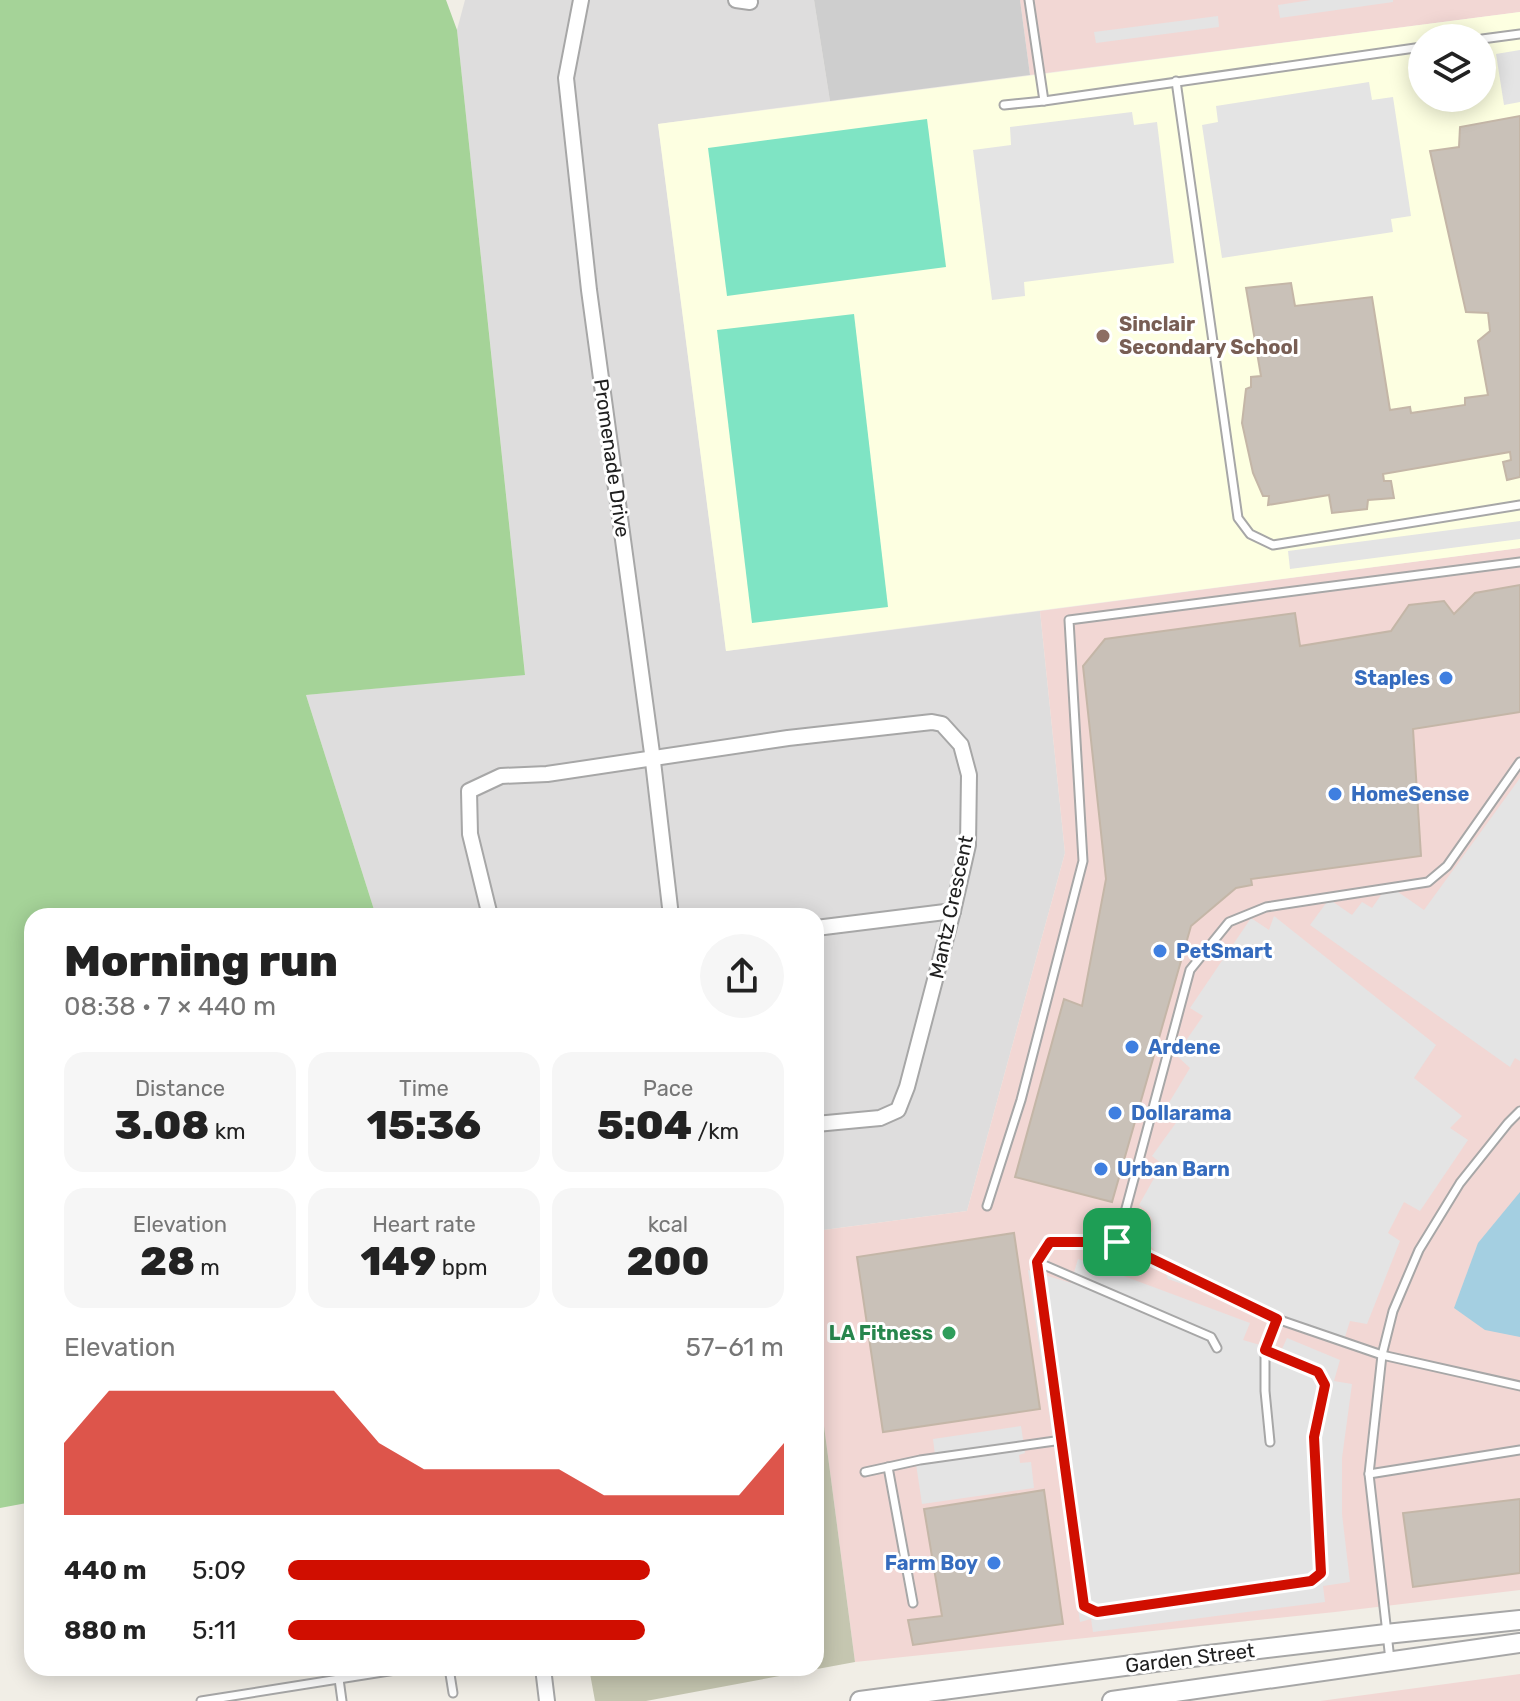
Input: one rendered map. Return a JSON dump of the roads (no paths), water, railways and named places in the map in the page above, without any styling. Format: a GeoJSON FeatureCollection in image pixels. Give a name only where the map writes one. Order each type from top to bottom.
{"type":"FeatureCollection","features":[{"type":"Feature","properties":{"kind":"street","name":"Promenade Drive"},"geometry":{"type":"LineString","coordinates":[[581,0],[566,78],[589,290],[653,758],[670,908]]}},
{"type":"Feature","properties":{"kind":"street","name":"Mantz Crescent"},"geometry":{"type":"LineString","coordinates":[[653,758],[932,722],[942,724],[961,745],[969,775],[968,845],[907,1087],[898,1110],[880,1118],[824,1123]]}},
{"type":"Feature","properties":{"kind":"street"},"geometry":{"type":"LineString","coordinates":[[488,908],[470,834],[469,791],[501,776],[547,774],[653,758]]}},
{"type":"Feature","properties":{"kind":"street"},"geometry":{"type":"LineString","coordinates":[[824,927],[953,911]]}},
{"type":"Feature","properties":{"kind":"street","name":"Garden Street"},"geometry":{"type":"LineString","coordinates":[[860,1701],[928,1696],[1386,1634],[1520,1620]]}},
{"type":"Feature","properties":{"kind":"street","name":"Garden Street"},"geometry":{"type":"LineString","coordinates":[[1112,1701],[1520,1643]]}},
{"type":"Feature","properties":{"kind":"street"},"geometry":{"type":"LineString","coordinates":[[544,1676],[547,1701]]}},
{"type":"Feature","properties":{"kind":"lane"},"geometry":{"type":"LineString","coordinates":[[1029,0],[1044,101]]}},
{"type":"Feature","properties":{"kind":"lane"},"geometry":{"type":"LineString","coordinates":[[1496,37],[1520,34]]}},
{"type":"Feature","properties":{"kind":"lane"},"geometry":{"type":"LineString","coordinates":[[1004,105],[1408,49]]}},
{"type":"Feature","properties":{"kind":"lane"},"geometry":{"type":"LineString","coordinates":[[1176,81],[1236,508],[1238,518],[1250,534],[1273,545],[1520,505]]}},
{"type":"Feature","properties":{"kind":"lane"},"geometry":{"type":"LineString","coordinates":[[987,1206],[1021,1100],[1083,861],[1069,620],[1520,562]]}},
{"type":"Feature","properties":{"kind":"lane"},"geometry":{"type":"LineString","coordinates":[[1117,1242],[1190,970],[1229,922],[1266,907],[1428,882],[1447,866],[1520,762]]}},
{"type":"Feature","properties":{"kind":"lane"},"geometry":{"type":"LineString","coordinates":[[1390,1660],[1369,1474],[1382,1355],[1393,1311],[1419,1250],[1460,1183],[1520,1111]]}},
{"type":"Feature","properties":{"kind":"lane"},"geometry":{"type":"LineString","coordinates":[[1265,1350],[1318,1372],[1325,1385],[1314,1437],[1321,1573],[1311,1581],[1097,1612],[1084,1606],[1037,1262],[1050,1242],[1117,1242],[1277,1319],[1382,1355],[1520,1386]]}},
{"type":"Feature","properties":{"kind":"lane"},"geometry":{"type":"LineString","coordinates":[[1037,1262],[1211,1337],[1217,1348]]}},
{"type":"Feature","properties":{"kind":"lane"},"geometry":{"type":"LineString","coordinates":[[1270,1442],[1265,1350],[1277,1319]]}},
{"type":"Feature","properties":{"kind":"lane"},"geometry":{"type":"LineString","coordinates":[[865,1472],[920,1460],[1062,1440]]}},
{"type":"Feature","properties":{"kind":"lane"},"geometry":{"type":"LineString","coordinates":[[1369,1474],[1520,1450]]}},
{"type":"Feature","properties":{"kind":"lane"},"geometry":{"type":"LineString","coordinates":[[888,1467],[913,1603]]}},
{"type":"Feature","properties":{"kind":"lane"},"geometry":{"type":"LineString","coordinates":[[201,1701],[358,1676]]}},
{"type":"Feature","properties":{"kind":"lane"},"geometry":{"type":"LineString","coordinates":[[450,1676],[453,1693]]}},
{"type":"Feature","properties":{"kind":"lane"},"geometry":{"type":"LineString","coordinates":[[339,1679],[342,1701]]}},
{"type":"Feature","properties":{"kind":"water"},"geometry":{"type":"Polygon","coordinates":[[[1520,1192],[1520,1337],[1485,1330],[1454,1308],[1478,1243],[1520,1192]]]}},
{"type":"Feature","properties":{"kind":"place","name":"Sinclair Secondary School"},"geometry":{"type":"Point","coordinates":[1103,336]}},
{"type":"Feature","properties":{"kind":"place","name":"Staples"},"geometry":{"type":"Point","coordinates":[1446,678]}},
{"type":"Feature","properties":{"kind":"place","name":"HomeSense"},"geometry":{"type":"Point","coordinates":[1335,794]}},
{"type":"Feature","properties":{"kind":"place","name":"PetSmart"},"geometry":{"type":"Point","coordinates":[1160,951]}},
{"type":"Feature","properties":{"kind":"place","name":"Ardene"},"geometry":{"type":"Point","coordinates":[1132,1047]}},
{"type":"Feature","properties":{"kind":"place","name":"Dollarama"},"geometry":{"type":"Point","coordinates":[1115,1113]}},
{"type":"Feature","properties":{"kind":"place","name":"Urban Barn"},"geometry":{"type":"Point","coordinates":[1101,1169]}},
{"type":"Feature","properties":{"kind":"place","name":"LA Fitness"},"geometry":{"type":"Point","coordinates":[949,1333]}},
{"type":"Feature","properties":{"kind":"place","name":"Farm Boy"},"geometry":{"type":"Point","coordinates":[994,1563]}}]}
